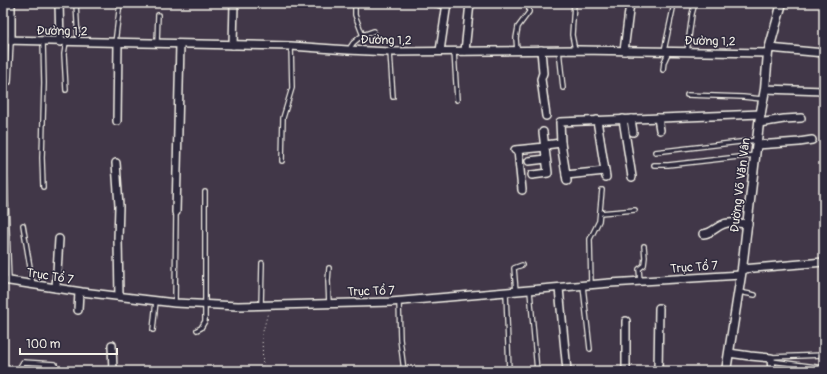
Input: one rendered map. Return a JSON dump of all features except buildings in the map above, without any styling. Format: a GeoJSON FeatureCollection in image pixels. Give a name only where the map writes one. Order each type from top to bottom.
{"type":"FeatureCollection","features":[{"type":"Feature","properties":{"kind":"street"},"geometry":{"type":"LineString","coordinates":[[7,40],[11,3]]}},
{"type":"Feature","properties":{"kind":"street"},"geometry":{"type":"LineString","coordinates":[[59,3],[63,42]]}},
{"type":"Feature","properties":{"kind":"street"},"geometry":{"type":"LineString","coordinates":[[233,45],[234,3]]}},
{"type":"Feature","properties":{"kind":"street"},"geometry":{"type":"LineString","coordinates":[[437,3],[447,4],[440,51]]}},
{"type":"Feature","properties":{"kind":"street"},"geometry":{"type":"LineString","coordinates":[[465,51],[470,3]]}},
{"type":"Feature","properties":{"kind":"street"},"geometry":{"type":"LineString","coordinates":[[624,51],[630,3]]}},
{"type":"Feature","properties":{"kind":"street","name":"Đường Võ Văn Vân"},"geometry":{"type":"LineString","coordinates":[[726,371],[742,272],[769,50],[782,3]]}},
{"type":"Feature","properties":{"kind":"street","name":"Đường 1,2"},"geometry":{"type":"LineString","coordinates":[[7,40],[291,46],[390,52],[541,50],[687,52],[769,50],[824,53]]}},
{"type":"Feature","properties":{"kind":"street"},"geometry":{"type":"LineString","coordinates":[[117,43],[117,121]]}},
{"type":"Feature","properties":{"kind":"street"},"geometry":{"type":"LineString","coordinates":[[176,212],[180,44]]}},
{"type":"Feature","properties":{"kind":"street"},"geometry":{"type":"LineString","coordinates":[[541,50],[543,73],[541,79],[546,116]]}},
{"type":"Feature","properties":{"kind":"street"},"geometry":{"type":"LineString","coordinates":[[765,89],[824,91]]}},
{"type":"Feature","properties":{"kind":"street"},"geometry":{"type":"LineString","coordinates":[[597,120],[605,174],[567,178],[561,143],[560,122],[597,120],[761,114]]}},
{"type":"Feature","properties":{"kind":"street"},"geometry":{"type":"LineString","coordinates":[[658,118],[660,130]]}},
{"type":"Feature","properties":{"kind":"street"},"geometry":{"type":"LineString","coordinates":[[759,123],[801,118]]}},
{"type":"Feature","properties":{"kind":"street"},"geometry":{"type":"LineString","coordinates":[[623,119],[632,177]]}},
{"type":"Feature","properties":{"kind":"street"},"geometry":{"type":"LineString","coordinates":[[631,119],[633,132]]}},
{"type":"Feature","properties":{"kind":"street"},"geometry":{"type":"LineString","coordinates":[[532,174],[548,174],[543,132]]}},
{"type":"Feature","properties":{"kind":"street"},"geometry":{"type":"LineString","coordinates":[[757,143],[799,142],[812,140]]}},
{"type":"Feature","properties":{"kind":"street"},"geometry":{"type":"LineString","coordinates":[[522,190],[516,150],[561,143]]}},
{"type":"Feature","properties":{"kind":"street"},"geometry":{"type":"LineString","coordinates":[[530,161],[546,159]]}},
{"type":"Feature","properties":{"kind":"street"},"geometry":{"type":"LineString","coordinates":[[116,163],[119,206],[119,296]]}},
{"type":"Feature","properties":{"kind":"street"},"geometry":{"type":"LineString","coordinates":[[703,234],[711,233],[726,223],[748,224]]}},
{"type":"Feature","properties":{"kind":"street"},"geometry":{"type":"LineString","coordinates":[[56,288],[59,239]]}},
{"type":"Feature","properties":{"kind":"street","name":"Trục Tổ 7"},"geometry":{"type":"LineString","coordinates":[[6,280],[79,292],[175,303],[261,306],[399,302],[742,272],[824,262]]}},
{"type":"Feature","properties":{"kind":"street"},"geometry":{"type":"LineString","coordinates":[[559,288],[567,371]]}},
{"type":"Feature","properties":{"kind":"street"},"geometry":{"type":"LineString","coordinates":[[78,310],[79,292]]}},
{"type":"Feature","properties":{"kind":"street"},"geometry":{"type":"LineString","coordinates":[[658,371],[659,308]]}},
{"type":"Feature","properties":{"kind":"street"},"geometry":{"type":"LineString","coordinates":[[626,321],[626,371]]}},
{"type":"Feature","properties":{"kind":"street"},"geometry":{"type":"LineString","coordinates":[[112,345],[112,371]]}},
{"type":"Feature","properties":{"kind":"street"},"geometry":{"type":"LineString","coordinates":[[728,353],[771,359],[772,371]]}},
{"type":"Feature","properties":{"kind":"lane"},"geometry":{"type":"LineString","coordinates":[[76,3],[78,42]]}},
{"type":"Feature","properties":{"kind":"lane"},"geometry":{"type":"LineString","coordinates":[[117,43],[120,3]]}},
{"type":"Feature","properties":{"kind":"lane"},"geometry":{"type":"LineString","coordinates":[[357,3],[355,5],[355,14],[363,36]]}},
{"type":"Feature","properties":{"kind":"lane"},"geometry":{"type":"LineString","coordinates":[[517,51],[516,38],[518,27],[529,12],[529,3]]}},
{"type":"Feature","properties":{"kind":"lane"},"geometry":{"type":"LineString","coordinates":[[574,3],[572,35],[575,50]]}},
{"type":"Feature","properties":{"kind":"lane"},"geometry":{"type":"LineString","coordinates":[[687,52],[695,3]]}},
{"type":"Feature","properties":{"kind":"lane"},"geometry":{"type":"LineString","coordinates":[[663,70],[674,4]]}},
{"type":"Feature","properties":{"kind":"lane"},"geometry":{"type":"LineString","coordinates":[[157,43],[158,15]]}},
{"type":"Feature","properties":{"kind":"lane"},"geometry":{"type":"LineString","coordinates":[[348,50],[353,43],[374,31]]}},
{"type":"Feature","properties":{"kind":"lane"},"geometry":{"type":"LineString","coordinates":[[7,40],[9,82]]}},
{"type":"Feature","properties":{"kind":"lane"},"geometry":{"type":"LineString","coordinates":[[43,41],[43,186]]}},
{"type":"Feature","properties":{"kind":"lane"},"geometry":{"type":"LineString","coordinates":[[63,42],[66,90]]}},
{"type":"Feature","properties":{"kind":"lane"},"geometry":{"type":"LineString","coordinates":[[282,161],[283,118],[292,88],[291,46]]}},
{"type":"Feature","properties":{"kind":"lane"},"geometry":{"type":"LineString","coordinates":[[559,50],[563,88]]}},
{"type":"Feature","properties":{"kind":"lane"},"geometry":{"type":"LineString","coordinates":[[454,51],[457,100]]}},
{"type":"Feature","properties":{"kind":"lane"},"geometry":{"type":"LineString","coordinates":[[390,52],[393,97]]}},
{"type":"Feature","properties":{"kind":"lane"},"geometry":{"type":"LineString","coordinates":[[687,95],[763,99]]}},
{"type":"Feature","properties":{"kind":"lane"},"geometry":{"type":"LineString","coordinates":[[655,152],[757,143]]}},
{"type":"Feature","properties":{"kind":"lane"},"geometry":{"type":"LineString","coordinates":[[4,148],[6,280]]}},
{"type":"Feature","properties":{"kind":"lane"},"geometry":{"type":"LineString","coordinates":[[654,165],[756,155]]}},
{"type":"Feature","properties":{"kind":"lane"},"geometry":{"type":"LineString","coordinates":[[591,285],[590,239],[599,221],[602,190]]}},
{"type":"Feature","properties":{"kind":"lane"},"geometry":{"type":"LineString","coordinates":[[197,330],[201,328],[205,321],[206,304],[205,192]]}},
{"type":"Feature","properties":{"kind":"lane"},"geometry":{"type":"LineString","coordinates":[[600,213],[635,210]]}},
{"type":"Feature","properties":{"kind":"lane"},"geometry":{"type":"LineString","coordinates":[[175,303],[176,212]]}},
{"type":"Feature","properties":{"kind":"lane"},"geometry":{"type":"LineString","coordinates":[[23,225],[33,285]]}},
{"type":"Feature","properties":{"kind":"lane"},"geometry":{"type":"LineString","coordinates":[[640,281],[639,269],[644,265],[644,246]]}},
{"type":"Feature","properties":{"kind":"lane"},"geometry":{"type":"LineString","coordinates":[[261,306],[262,263]]}},
{"type":"Feature","properties":{"kind":"lane"},"geometry":{"type":"LineString","coordinates":[[517,292],[514,268],[522,265]]}},
{"type":"Feature","properties":{"kind":"lane"},"geometry":{"type":"LineString","coordinates":[[329,268],[329,304]]}},
{"type":"Feature","properties":{"kind":"lane"},"geometry":{"type":"LineString","coordinates":[[583,286],[590,348]]}},
{"type":"Feature","properties":{"kind":"lane"},"geometry":{"type":"LineString","coordinates":[[530,291],[537,371]]}},
{"type":"Feature","properties":{"kind":"lane"},"geometry":{"type":"LineString","coordinates":[[738,292],[755,295]]}},
{"type":"Feature","properties":{"kind":"lane"},"geometry":{"type":"LineString","coordinates":[[506,293],[509,371]]}},
{"type":"Feature","properties":{"kind":"lane"},"geometry":{"type":"LineString","coordinates":[[153,330],[156,301]]}},
{"type":"Feature","properties":{"kind":"lane"},"geometry":{"type":"LineString","coordinates":[[399,302],[400,339],[404,371]]}},
{"type":"Feature","properties":{"kind":"lane"},"geometry":{"type":"LineString","coordinates":[[771,359],[824,356]]}},
{"type":"Feature","properties":{"kind":"lane"},"geometry":{"type":"LineString","coordinates":[[771,359],[824,368]]}},
{"type":"Feature","properties":{"kind":"lane"},"geometry":{"type":"LineString","coordinates":[[20,371],[20,367],[23,362],[55,364]]}},
{"type":"Feature","properties":{"kind":"path"},"geometry":{"type":"LineString","coordinates":[[263,371],[262,335],[270,305]]}}]}
